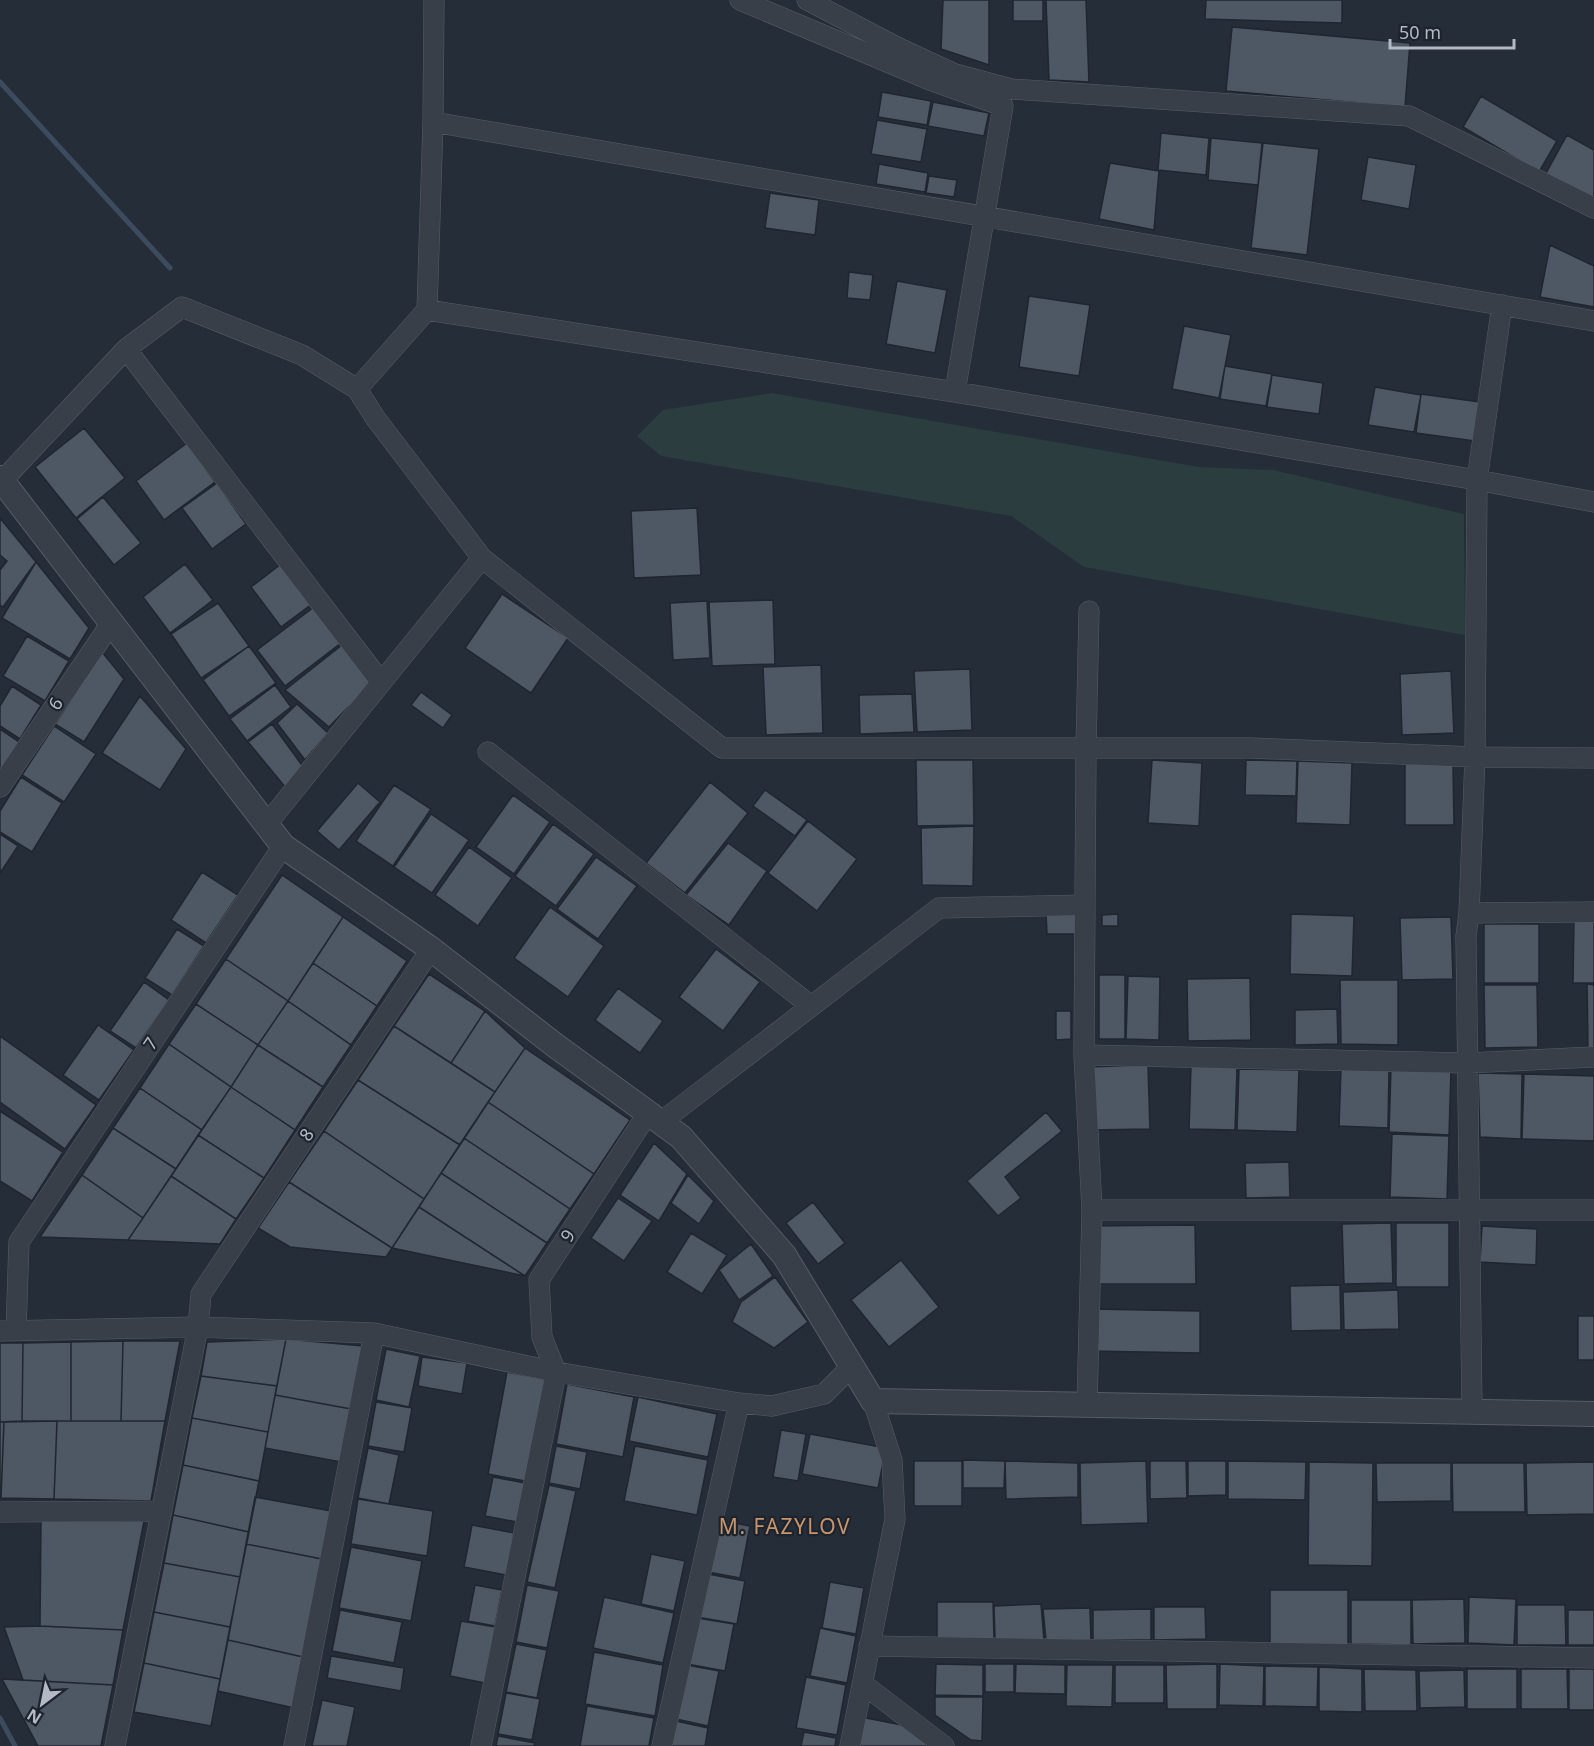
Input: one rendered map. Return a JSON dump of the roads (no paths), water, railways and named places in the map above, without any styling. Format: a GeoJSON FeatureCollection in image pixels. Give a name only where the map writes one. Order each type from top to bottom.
{"type":"FeatureCollection","features":[{"type":"Feature","properties":{"kind":"street"},"geometry":{"type":"LineString","coordinates":[[357,389],[427,310],[434,0]]}},
{"type":"Feature","properties":{"kind":"street"},"geometry":{"type":"LineString","coordinates":[[740,0],[930,80],[1003,106],[955,392]]}},
{"type":"Feature","properties":{"kind":"street"},"geometry":{"type":"LineString","coordinates":[[807,0],[955,74],[1011,89],[1409,116],[1594,208]]}},
{"type":"Feature","properties":{"kind":"street"},"geometry":{"type":"LineString","coordinates":[[433,122],[1594,321]]}},
{"type":"Feature","properties":{"kind":"street"},"geometry":{"type":"LineString","coordinates":[[1472,1412],[1466,936],[1469,913],[1475,757],[1477,480],[1502,305]]}},
{"type":"Feature","properties":{"kind":"street"},"geometry":{"type":"LineString","coordinates":[[850,1746],[895,1518],[892,1460],[873,1401],[784,1255],[681,1137],[556,1046],[432,949],[283,846],[1,480],[126,349],[182,308],[302,355],[357,389],[376,419],[482,558],[722,748],[1250,748],[1475,757],[1594,758]]}},
{"type":"Feature","properties":{"kind":"street"},"geometry":{"type":"LineString","coordinates":[[427,310],[955,392],[1477,480],[1594,502]]}},
{"type":"Feature","properties":{"kind":"street"},"geometry":{"type":"LineString","coordinates":[[126,349],[381,682]]}},
{"type":"Feature","properties":{"kind":"street"},"geometry":{"type":"LineString","coordinates":[[266,825],[482,558]]}},
{"type":"Feature","properties":{"kind":"street"},"geometry":{"type":"LineString","coordinates":[[1087,1405],[1092,1210],[1084,1054],[1089,611]]}},
{"type":"Feature","properties":{"kind":"street","name":"6"},"geometry":{"type":"LineString","coordinates":[[0,787],[112,622]]}},
{"type":"Feature","properties":{"kind":"street"},"geometry":{"type":"LineString","coordinates":[[488,752],[811,1006]]}},
{"type":"Feature","properties":{"kind":"street","name":"7"},"geometry":{"type":"LineString","coordinates":[[8,1331],[19,1242],[283,846]]}},
{"type":"Feature","properties":{"kind":"street","name":"9"},"geometry":{"type":"LineString","coordinates":[[556,1372],[542,1336],[539,1280],[654,1117],[811,1006],[939,908],[1085,905]]}},
{"type":"Feature","properties":{"kind":"street"},"geometry":{"type":"LineString","coordinates":[[1469,913],[1594,912]]}},
{"type":"Feature","properties":{"kind":"street","name":"8"},"geometry":{"type":"LineString","coordinates":[[115,1746],[198,1327],[201,1294],[432,949]]}},
{"type":"Feature","properties":{"kind":"street"},"geometry":{"type":"LineString","coordinates":[[1084,1054],[1468,1063],[1594,1057]]}},
{"type":"Feature","properties":{"kind":"street"},"geometry":{"type":"LineString","coordinates":[[1092,1210],[1594,1210]]}},
{"type":"Feature","properties":{"kind":"street"},"geometry":{"type":"LineString","coordinates":[[8,1331],[198,1327],[374,1333],[556,1372],[739,1403],[772,1406],[824,1394],[852,1366]]}},
{"type":"Feature","properties":{"kind":"street"},"geometry":{"type":"LineString","coordinates":[[294,1746],[374,1333]]}},
{"type":"Feature","properties":{"kind":"street"},"geometry":{"type":"LineString","coordinates":[[481,1746],[556,1372]]}},
{"type":"Feature","properties":{"kind":"street"},"geometry":{"type":"LineString","coordinates":[[873,1401],[1594,1414]]}},
{"type":"Feature","properties":{"kind":"street"},"geometry":{"type":"LineString","coordinates":[[662,1746],[739,1403]]}},
{"type":"Feature","properties":{"kind":"street"},"geometry":{"type":"LineString","coordinates":[[0,1512],[162,1511]]}},
{"type":"Feature","properties":{"kind":"street"},"geometry":{"type":"LineString","coordinates":[[869,1646],[1594,1658]]}},
{"type":"Feature","properties":{"kind":"street"},"geometry":{"type":"LineString","coordinates":[[863,1684],[944,1746]]}},
{"type":"Feature","properties":{"kind":"waterway"},"geometry":{"type":"LineString","coordinates":[[0,82],[170,268]]}},
{"type":"Feature","properties":{"kind":"waterway"},"geometry":{"type":"LineString","coordinates":[[0,1718],[15,1746]]}},
{"type":"Feature","properties":{"kind":"district","name":"M. FAZYLOV"},"geometry":{"type":"Point","coordinates":[785,1527]}}]}
